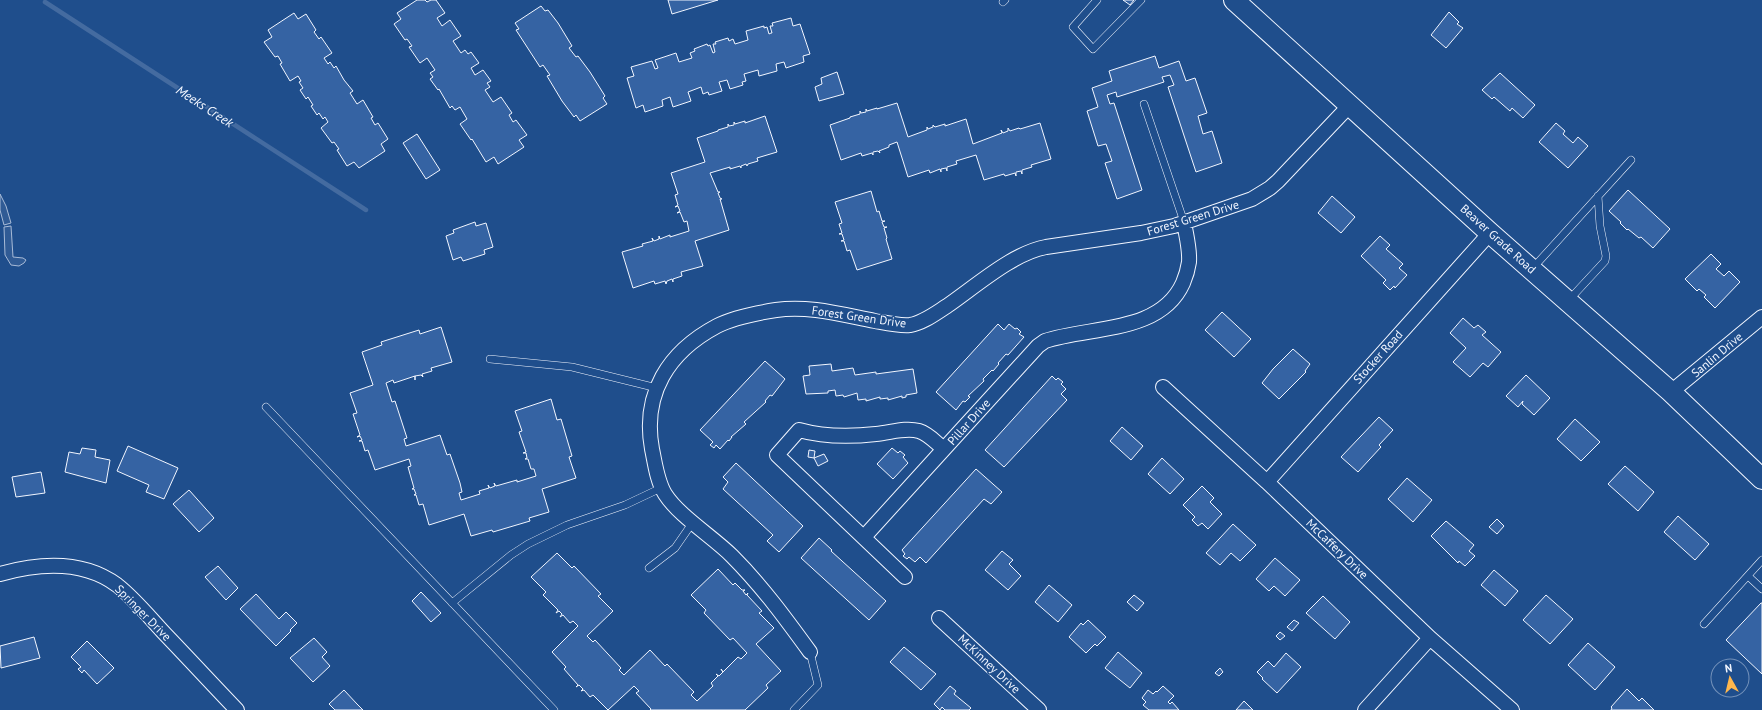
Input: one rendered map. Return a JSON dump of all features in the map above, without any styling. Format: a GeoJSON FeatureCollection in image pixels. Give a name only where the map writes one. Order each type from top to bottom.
{"type":"FeatureCollection","features":[{"type":"Feature","properties":{"kind":"main road","name":"Beaver Grade Road"},"geometry":{"type":"LineString","coordinates":[[1234,0],[1490,233],[1671,392],[1762,479]]}},
{"type":"Feature","properties":{"kind":"street","name":"Forest Green Drive"},"geometry":{"type":"LineString","coordinates":[[810,652],[765,591],[726,550],[674,505],[661,488],[649,431],[650,412],[656,388],[666,371],[685,349],[707,332],[726,322],[770,311],[796,308],[894,324],[911,325],[918,323],[939,311],[1011,262],[1030,251],[1046,247],[1151,231],[1248,201],[1270,188],[1350,105]]}},
{"type":"Feature","properties":{"kind":"street","name":"Pillar Drive"},"geometry":{"type":"LineString","coordinates":[[906,577],[777,455],[799,430],[816,434],[852,437],[902,431],[917,431],[924,433],[944,449],[1038,346],[1045,341],[1132,323],[1159,312],[1170,303],[1180,290],[1187,274],[1189,262],[1184,222]]}},
{"type":"Feature","properties":{"kind":"street","name":"Stocker Road"},"geometry":{"type":"LineString","coordinates":[[1267,482],[1490,233]]}},
{"type":"Feature","properties":{"kind":"street","name":"Sanlin Drive"},"geometry":{"type":"LineString","coordinates":[[1671,392],[1762,317]]}},
{"type":"Feature","properties":{"kind":"street","name":"McCaffery Drive"},"geometry":{"type":"LineString","coordinates":[[1163,387],[1267,482],[1430,638],[1512,710]]}},
{"type":"Feature","properties":{"kind":"street"},"geometry":{"type":"LineString","coordinates":[[864,538],[944,449]]}},
{"type":"Feature","properties":{"kind":"street","name":"Springer Drive"},"geometry":{"type":"LineString","coordinates":[[0,574],[27,567],[61,566],[77,568],[104,577],[117,586],[137,604],[237,710]]}},
{"type":"Feature","properties":{"kind":"street","name":"McKinney Drive"},"geometry":{"type":"LineString","coordinates":[[939,618],[1039,710]]}},
{"type":"Feature","properties":{"kind":"street"},"geometry":{"type":"LineString","coordinates":[[1365,710],[1430,638]]}},
{"type":"Feature","properties":{"kind":"lane"},"geometry":{"type":"LineString","coordinates":[[1097,0],[1073,27],[1093,49],[1141,0]]}},
{"type":"Feature","properties":{"kind":"lane"},"geometry":{"type":"LineString","coordinates":[[1144,104],[1184,222]]}},
{"type":"Feature","properties":{"kind":"lane"},"geometry":{"type":"LineString","coordinates":[[1532,270],[1631,160]]}},
{"type":"Feature","properties":{"kind":"lane"},"geometry":{"type":"LineString","coordinates":[[1568,301],[1605,261],[1606,256],[1600,226],[1598,196]]}},
{"type":"Feature","properties":{"kind":"lane"},"geometry":{"type":"LineString","coordinates":[[490,358],[572,367],[656,388]]}},
{"type":"Feature","properties":{"kind":"lane"},"geometry":{"type":"LineString","coordinates":[[266,406],[554,710]]}},
{"type":"Feature","properties":{"kind":"lane"},"geometry":{"type":"LineString","coordinates":[[452,603],[511,555],[528,544],[567,525],[625,505],[661,488]]}},
{"type":"Feature","properties":{"kind":"lane"},"geometry":{"type":"LineString","coordinates":[[649,568],[675,548],[693,522]]}},
{"type":"Feature","properties":{"kind":"lane"},"geometry":{"type":"LineString","coordinates":[[1704,624],[1762,560]]}},
{"type":"Feature","properties":{"kind":"lane"},"geometry":{"type":"LineString","coordinates":[[1748,576],[1762,589]]}},
{"type":"Feature","properties":{"kind":"lane"},"geometry":{"type":"LineString","coordinates":[[794,710],[818,685],[810,652]]}},
{"type":"Feature","properties":{"kind":"shaded area"},"geometry":{"type":"Polygon","coordinates":[[[0,194],[6,206],[11,223],[4,225],[0,210],[0,194]]]}},
{"type":"Feature","properties":{"kind":"shaded area"},"geometry":{"type":"Polygon","coordinates":[[[11,226],[13,257],[23,258],[26,260],[19,266],[11,265],[5,255],[4,227],[11,226]]]}},
{"type":"Feature","properties":{"kind":"building"},"geometry":{"type":"Polygon","coordinates":[[[417,0],[425,0],[427,2],[436,0],[445,13],[437,18],[442,26],[450,20],[461,36],[453,41],[461,53],[465,50],[468,54],[471,52],[479,63],[471,68],[475,75],[483,70],[491,81],[487,83],[490,87],[485,90],[493,102],[501,97],[512,113],[509,115],[513,122],[516,120],[527,135],[519,140],[524,147],[498,164],[494,157],[486,162],[472,139],[471,140],[460,124],[467,119],[460,107],[455,110],[452,106],[450,108],[439,89],[438,90],[430,79],[433,77],[430,73],[435,70],[427,58],[420,63],[409,47],[412,46],[407,39],[405,40],[394,24],[401,19],[397,13],[417,0]]]}},
{"type":"Feature","properties":{"kind":"building"},"geometry":{"type":"Polygon","coordinates":[[[668,0],[718,0],[672,14],[668,0]]]}},
{"type":"Feature","properties":{"kind":"building"},"geometry":{"type":"Polygon","coordinates":[[[1123,0],[1134,0],[1130,5],[1123,0]]]}},
{"type":"Feature","properties":{"kind":"building"},"geometry":{"type":"Polygon","coordinates":[[[541,6],[545,11],[548,10],[558,23],[572,46],[569,48],[576,57],[578,56],[590,72],[605,96],[603,98],[607,104],[580,121],[576,115],[574,117],[562,101],[547,76],[550,75],[543,65],[540,67],[516,30],[519,29],[515,23],[541,6]]]}},
{"type":"Feature","properties":{"kind":"building"},"geometry":{"type":"Polygon","coordinates":[[[1449,12],[1459,22],[1457,24],[1463,28],[1446,48],[1431,35],[1449,12]]]}},
{"type":"Feature","properties":{"kind":"building"},"geometry":{"type":"Polygon","coordinates":[[[294,13],[298,19],[306,14],[316,30],[314,32],[319,39],[321,37],[332,53],[324,58],[328,64],[330,62],[334,68],[336,66],[344,80],[353,91],[350,93],[357,104],[363,100],[373,117],[371,118],[375,125],[378,123],[388,139],[381,144],[385,151],[359,168],[354,162],[347,166],[337,150],[339,149],[334,142],[332,143],[321,128],[328,122],[325,117],[323,119],[319,113],[317,115],[311,106],[313,105],[308,97],[306,99],[300,90],[303,88],[299,82],[301,81],[298,76],[290,81],[280,64],[282,63],[278,56],[275,57],[264,42],[272,37],[268,30],[294,13]]]}},
{"type":"Feature","properties":{"kind":"building"},"geometry":{"type":"Polygon","coordinates":[[[791,18],[793,26],[800,24],[810,54],[803,56],[804,62],[786,68],[784,62],[776,64],[777,71],[759,76],[758,70],[744,74],[746,81],[742,82],[743,85],[730,89],[727,80],[719,82],[722,91],[709,95],[708,92],[703,94],[701,87],[688,92],[691,101],[673,107],[670,97],[662,100],[663,106],[645,112],[643,105],[636,108],[627,78],[634,76],[631,67],[652,61],[655,69],[658,68],[655,60],[676,53],[679,62],[692,58],[690,53],[695,51],[694,49],[707,44],[708,46],[710,45],[713,53],[715,52],[713,44],[716,44],[715,42],[728,38],[729,41],[733,39],[735,44],[748,40],[746,31],[764,26],[764,28],[767,27],[769,34],[772,33],[770,26],[773,26],[772,23],[791,18]]]}},
{"type":"Feature","properties":{"kind":"building"},"geometry":{"type":"Polygon","coordinates":[[[1155,56],[1159,68],[1179,61],[1186,81],[1195,78],[1207,113],[1198,116],[1203,134],[1212,131],[1222,163],[1196,172],[1168,87],[1174,85],[1170,75],[1162,77],[1164,82],[1117,97],[1116,92],[1107,95],[1110,104],[1114,103],[1142,190],[1117,199],[1105,163],[1112,161],[1106,144],[1098,146],[1087,111],[1098,107],[1092,88],[1112,81],[1109,71],[1155,56]]]}},
{"type":"Feature","properties":{"kind":"building"},"geometry":{"type":"Polygon","coordinates":[[[837,72],[844,94],[819,101],[815,87],[822,84],[821,78],[837,72]]]}},
{"type":"Feature","properties":{"kind":"building"},"geometry":{"type":"Polygon","coordinates":[[[1500,73],[1535,105],[1523,118],[1512,108],[1510,111],[1494,97],[1492,99],[1482,90],[1500,73]]]}},
{"type":"Feature","properties":{"kind":"building"},"geometry":{"type":"Polygon","coordinates":[[[897,103],[908,137],[927,130],[927,127],[928,129],[933,127],[933,125],[935,127],[945,124],[945,126],[966,119],[973,144],[1002,133],[1001,130],[1003,133],[1008,131],[1008,128],[1010,131],[1040,123],[1051,159],[1031,165],[1032,167],[1022,170],[1022,174],[1021,171],[1016,172],[1016,176],[1015,173],[1005,176],[1004,174],[984,180],[976,155],[956,161],[957,164],[947,167],[947,171],[946,168],[941,169],[941,172],[940,169],[930,173],[929,170],[908,177],[897,142],[879,151],[880,153],[878,151],[873,152],[873,155],[872,153],[862,156],[861,153],[841,160],[830,125],[860,114],[860,111],[861,113],[866,112],[866,109],[867,111],[897,103]]]}},
{"type":"Feature","properties":{"kind":"building"},"geometry":{"type":"Polygon","coordinates":[[[765,116],[777,152],[757,158],[758,161],[748,164],[747,166],[746,164],[741,166],[741,168],[740,166],[730,169],[730,167],[710,173],[718,192],[720,192],[718,193],[722,199],[720,199],[729,230],[695,241],[703,266],[681,272],[682,276],[673,279],[673,282],[672,279],[667,281],[666,284],[665,281],[655,284],[654,281],[633,288],[622,252],[643,246],[642,244],[653,241],[652,238],[654,241],[659,239],[659,236],[660,239],[689,231],[687,221],[684,222],[680,212],[677,213],[680,211],[678,206],[675,207],[678,205],[675,195],[678,194],[671,173],[705,162],[697,138],[728,127],[728,124],[729,126],[734,125],[734,122],[735,124],[745,121],[745,123],[765,116]]]}},
{"type":"Feature","properties":{"kind":"building"},"geometry":{"type":"Polygon","coordinates":[[[1556,123],[1565,131],[1563,134],[1573,143],[1578,137],[1588,146],[1568,168],[1539,142],[1556,123]]]}},
{"type":"Feature","properties":{"kind":"building"},"geometry":{"type":"Polygon","coordinates":[[[417,134],[440,170],[426,179],[403,143],[417,134]]]}},
{"type":"Feature","properties":{"kind":"building"},"geometry":{"type":"Polygon","coordinates":[[[1628,190],[1670,229],[1653,248],[1641,237],[1639,238],[1628,229],[1627,230],[1609,211],[1628,190]]]}},
{"type":"Feature","properties":{"kind":"building"},"geometry":{"type":"Polygon","coordinates":[[[871,191],[877,212],[879,211],[882,221],[885,221],[882,222],[884,227],[887,227],[884,228],[892,259],[857,270],[850,250],[847,251],[844,241],[841,241],[844,240],[842,234],[839,234],[842,233],[839,224],[842,223],[835,202],[871,191]]]}},
{"type":"Feature","properties":{"kind":"building"},"geometry":{"type":"Polygon","coordinates":[[[1332,196],[1355,217],[1341,233],[1318,213],[1332,196]]]}},
{"type":"Feature","properties":{"kind":"building"},"geometry":{"type":"Polygon","coordinates":[[[475,222],[476,226],[486,223],[493,247],[484,250],[485,254],[463,261],[461,257],[453,260],[446,236],[454,233],[453,230],[475,222]]]}},
{"type":"Feature","properties":{"kind":"building"},"geometry":{"type":"Polygon","coordinates":[[[1380,236],[1390,245],[1386,249],[1403,264],[1399,268],[1407,275],[1395,288],[1394,286],[1390,290],[1383,283],[1386,280],[1361,256],[1380,236]]]}},
{"type":"Feature","properties":{"kind":"building"},"geometry":{"type":"Polygon","coordinates":[[[1711,254],[1721,264],[1716,269],[1724,276],[1729,271],[1740,282],[1715,308],[1704,297],[1706,295],[1699,289],[1697,291],[1685,279],[1711,254]]]}},
{"type":"Feature","properties":{"kind":"building"},"geometry":{"type":"Polygon","coordinates":[[[1222,312],[1251,339],[1234,357],[1205,330],[1222,312]]]}},
{"type":"Feature","properties":{"kind":"building"},"geometry":{"type":"Polygon","coordinates":[[[1463,318],[1474,328],[1478,325],[1486,332],[1482,335],[1501,352],[1488,367],[1483,363],[1470,377],[1453,362],[1466,348],[1450,333],[1463,318]]]}},
{"type":"Feature","properties":{"kind":"building"},"geometry":{"type":"Polygon","coordinates":[[[998,324],[1004,330],[1009,324],[1015,329],[1017,328],[1021,332],[1019,334],[1024,337],[1008,355],[1006,354],[993,371],[992,370],[983,379],[984,381],[968,396],[970,397],[965,402],[963,401],[956,410],[936,392],[998,324]]]}},
{"type":"Feature","properties":{"kind":"building"},"geometry":{"type":"Polygon","coordinates":[[[441,327],[452,362],[431,368],[432,371],[422,374],[423,377],[421,375],[394,383],[393,380],[386,383],[392,402],[395,401],[407,438],[404,439],[406,446],[440,435],[447,455],[450,454],[460,483],[462,492],[459,493],[461,500],[480,494],[479,491],[489,488],[488,485],[490,488],[495,486],[494,483],[496,486],[517,480],[517,482],[536,476],[534,469],[531,469],[528,459],[525,459],[527,458],[526,453],[523,453],[526,452],[519,432],[522,431],[515,411],[551,399],[557,420],[561,419],[572,456],[569,457],[576,478],[542,489],[549,512],[529,518],[530,521],[493,532],[492,530],[471,536],[464,514],[429,525],[423,504],[419,505],[416,495],[414,495],[416,494],[414,489],[412,489],[414,488],[408,467],[411,466],[409,459],[375,470],[368,450],[365,451],[362,441],[359,441],[362,440],[360,436],[357,437],[360,435],[353,414],[357,413],[350,393],[373,385],[362,352],[382,345],[381,342],[419,330],[420,334],[441,327]]]}},
{"type":"Feature","properties":{"kind":"building"},"geometry":{"type":"Polygon","coordinates":[[[1293,349],[1310,364],[1305,371],[1306,372],[1279,399],[1262,383],[1273,369],[1293,349]]]}},
{"type":"Feature","properties":{"kind":"building"},"geometry":{"type":"Polygon","coordinates":[[[765,361],[785,379],[772,396],[770,395],[765,401],[766,402],[744,422],[746,424],[731,437],[729,441],[728,440],[720,449],[716,445],[714,448],[710,445],[713,442],[700,430],[765,361]]]}},
{"type":"Feature","properties":{"kind":"building"},"geometry":{"type":"Polygon","coordinates":[[[831,364],[832,371],[853,368],[855,375],[913,369],[917,393],[906,395],[906,397],[902,398],[902,396],[888,400],[888,398],[880,399],[880,397],[866,401],[866,399],[858,400],[857,393],[844,397],[843,395],[836,396],[835,390],[828,391],[828,393],[806,394],[803,376],[810,375],[809,366],[831,364]]]}},
{"type":"Feature","properties":{"kind":"building"},"geometry":{"type":"Polygon","coordinates":[[[1526,375],[1550,398],[1534,415],[1522,404],[1523,401],[1518,407],[1506,396],[1526,375]]]}},
{"type":"Feature","properties":{"kind":"building"},"geometry":{"type":"Polygon","coordinates":[[[1052,376],[1056,380],[1058,378],[1063,382],[1061,384],[1066,389],[1061,394],[1067,400],[1004,467],[985,450],[1052,376]]]}},
{"type":"Feature","properties":{"kind":"building"},"geometry":{"type":"Polygon","coordinates":[[[1379,417],[1393,430],[1379,445],[1381,447],[1358,472],[1341,457],[1379,417]]]}},
{"type":"Feature","properties":{"kind":"building"},"geometry":{"type":"Polygon","coordinates":[[[1575,419],[1600,442],[1581,461],[1557,439],[1575,419]]]}},
{"type":"Feature","properties":{"kind":"building"},"geometry":{"type":"Polygon","coordinates":[[[1122,427],[1143,446],[1131,460],[1110,441],[1122,427]]]}},
{"type":"Feature","properties":{"kind":"building"},"geometry":{"type":"Polygon","coordinates":[[[128,446],[178,468],[164,499],[146,492],[149,485],[117,471],[128,446]]]}},
{"type":"Feature","properties":{"kind":"building"},"geometry":{"type":"Polygon","coordinates":[[[82,448],[96,450],[95,457],[110,460],[106,483],[65,472],[69,452],[80,454],[82,448]]]}},
{"type":"Feature","properties":{"kind":"building"},"geometry":{"type":"Polygon","coordinates":[[[892,448],[898,453],[900,451],[905,455],[903,457],[908,463],[893,479],[877,464],[892,448]]]}},
{"type":"Feature","properties":{"kind":"building"},"geometry":{"type":"Polygon","coordinates":[[[809,450],[815,451],[814,458],[808,457],[809,450]]]}},
{"type":"Feature","properties":{"kind":"building"},"geometry":{"type":"Polygon","coordinates":[[[824,454],[828,461],[818,466],[814,458],[824,454]]]}},
{"type":"Feature","properties":{"kind":"building"},"geometry":{"type":"Polygon","coordinates":[[[1162,458],[1184,479],[1170,494],[1148,474],[1162,458]]]}},
{"type":"Feature","properties":{"kind":"building"},"geometry":{"type":"Polygon","coordinates":[[[736,463],[803,526],[779,552],[767,541],[773,535],[723,489],[728,482],[723,477],[736,463]]]}},
{"type":"Feature","properties":{"kind":"building"},"geometry":{"type":"Polygon","coordinates":[[[1625,466],[1654,492],[1638,511],[1608,484],[1625,466]]]}},
{"type":"Feature","properties":{"kind":"building"},"geometry":{"type":"Polygon","coordinates":[[[976,469],[1002,492],[991,504],[984,499],[926,563],[920,557],[915,562],[909,557],[907,559],[903,556],[905,554],[902,550],[976,469]]]}},
{"type":"Feature","properties":{"kind":"building"},"geometry":{"type":"Polygon","coordinates":[[[41,472],[45,493],[16,497],[12,477],[41,472]]]}},
{"type":"Feature","properties":{"kind":"building"},"geometry":{"type":"Polygon","coordinates":[[[1407,478],[1432,500],[1413,522],[1388,499],[1407,478]]]}},
{"type":"Feature","properties":{"kind":"building"},"geometry":{"type":"Polygon","coordinates":[[[1202,486],[1214,498],[1210,502],[1222,514],[1208,529],[1202,523],[1198,526],[1192,520],[1195,517],[1183,505],[1202,486]]]}},
{"type":"Feature","properties":{"kind":"building"},"geometry":{"type":"Polygon","coordinates":[[[189,490],[214,518],[199,532],[173,504],[189,490]]]}},
{"type":"Feature","properties":{"kind":"building"},"geometry":{"type":"Polygon","coordinates":[[[1678,516],[1709,544],[1695,560],[1664,532],[1678,516]]]}},
{"type":"Feature","properties":{"kind":"building"},"geometry":{"type":"Polygon","coordinates":[[[1497,519],[1504,526],[1497,534],[1489,527],[1497,519]]]}},
{"type":"Feature","properties":{"kind":"building"},"geometry":{"type":"Polygon","coordinates":[[[1446,521],[1474,545],[1469,551],[1475,556],[1465,566],[1459,561],[1458,563],[1431,536],[1446,521]]]}},
{"type":"Feature","properties":{"kind":"building"},"geometry":{"type":"Polygon","coordinates":[[[1233,524],[1256,545],[1240,561],[1231,553],[1220,565],[1206,553],[1233,524]]]}},
{"type":"Feature","properties":{"kind":"building"},"geometry":{"type":"Polygon","coordinates":[[[819,538],[832,550],[831,551],[886,601],[869,620],[801,558],[819,538]]]}},
{"type":"Feature","properties":{"kind":"building"},"geometry":{"type":"Polygon","coordinates":[[[1002,551],[1013,560],[1009,564],[1021,576],[1008,590],[985,570],[1002,551]]]}},
{"type":"Feature","properties":{"kind":"building"},"geometry":{"type":"Polygon","coordinates":[[[557,553],[572,568],[574,566],[601,594],[598,596],[613,611],[587,636],[593,642],[595,640],[621,668],[619,670],[624,675],[650,650],[665,666],[667,664],[694,692],[691,695],[697,701],[713,686],[711,683],[718,676],[716,674],[719,676],[738,657],[741,659],[747,653],[733,638],[730,640],[704,613],[706,610],[691,595],[718,569],[733,585],[735,583],[742,590],[745,590],[743,591],[746,595],[748,593],[747,595],[762,611],[759,613],[774,628],[756,644],[781,671],[766,685],[768,688],[745,710],[650,710],[651,709],[636,693],[639,691],[634,686],[608,710],[593,695],[590,697],[584,690],[581,691],[583,689],[579,685],[576,687],[578,685],[564,669],[566,667],[552,652],[578,626],[573,621],[570,623],[563,615],[560,617],[562,614],[559,611],[556,613],[558,610],[543,595],[546,592],[531,577],[557,553]]]}},
{"type":"Feature","properties":{"kind":"building"},"geometry":{"type":"Polygon","coordinates":[[[1275,558],[1300,580],[1285,596],[1274,586],[1269,591],[1256,579],[1275,558]]]}},
{"type":"Feature","properties":{"kind":"building"},"geometry":{"type":"Polygon","coordinates":[[[218,566],[238,588],[226,600],[205,577],[218,566]]]}},
{"type":"Feature","properties":{"kind":"building"},"geometry":{"type":"Polygon","coordinates":[[[1494,570],[1518,591],[1505,606],[1481,585],[1494,570]]]}},
{"type":"Feature","properties":{"kind":"building"},"geometry":{"type":"Polygon","coordinates":[[[1049,585],[1072,605],[1058,622],[1035,602],[1049,585]]]}},
{"type":"Feature","properties":{"kind":"building"},"geometry":{"type":"Polygon","coordinates":[[[421,592],[441,613],[431,622],[412,601],[421,592]]]}},
{"type":"Feature","properties":{"kind":"building"},"geometry":{"type":"Polygon","coordinates":[[[256,594],[279,619],[286,612],[297,623],[276,646],[240,609],[256,594]]]}},
{"type":"Feature","properties":{"kind":"building"},"geometry":{"type":"Polygon","coordinates":[[[1134,595],[1144,603],[1137,611],[1127,602],[1134,595]]]}},
{"type":"Feature","properties":{"kind":"building"},"geometry":{"type":"Polygon","coordinates":[[[1546,595],[1573,619],[1550,644],[1523,620],[1546,595]]]}},
{"type":"Feature","properties":{"kind":"building"},"geometry":{"type":"Polygon","coordinates":[[[1323,596],[1350,622],[1335,639],[1306,613],[1323,596]]]}},
{"type":"Feature","properties":{"kind":"building"},"geometry":{"type":"Polygon","coordinates":[[[1762,603],[1762,674],[1750,663],[1750,658],[1745,658],[1726,640],[1762,603]]]}},
{"type":"Feature","properties":{"kind":"building"},"geometry":{"type":"Polygon","coordinates":[[[1088,620],[1106,637],[1097,646],[1095,644],[1086,653],[1069,637],[1081,623],[1083,625],[1088,620]]]}},
{"type":"Feature","properties":{"kind":"building"},"geometry":{"type":"Polygon","coordinates":[[[1294,620],[1299,623],[1292,631],[1287,627],[1294,620]]]}},
{"type":"Feature","properties":{"kind":"building"},"geometry":{"type":"Polygon","coordinates":[[[1280,632],[1285,636],[1280,640],[1276,636],[1280,632]]]}},
{"type":"Feature","properties":{"kind":"building"},"geometry":{"type":"Polygon","coordinates":[[[34,637],[40,658],[1,668],[0,646],[34,637]]]}},
{"type":"Feature","properties":{"kind":"building"},"geometry":{"type":"Polygon","coordinates":[[[314,638],[327,652],[322,657],[330,666],[313,682],[290,658],[314,638]]]}},
{"type":"Feature","properties":{"kind":"building"},"geometry":{"type":"Polygon","coordinates":[[[87,641],[114,668],[97,684],[84,670],[82,673],[78,669],[81,667],[71,657],[87,641]]]}},
{"type":"Feature","properties":{"kind":"building"},"geometry":{"type":"Polygon","coordinates":[[[1588,643],[1615,667],[1595,690],[1568,665],[1588,643]]]}},
{"type":"Feature","properties":{"kind":"building"},"geometry":{"type":"Polygon","coordinates":[[[904,647],[936,674],[921,690],[890,662],[904,647]]]}},
{"type":"Feature","properties":{"kind":"building"},"geometry":{"type":"Polygon","coordinates":[[[1118,652],[1142,673],[1130,688],[1105,668],[1118,652]]]}},
{"type":"Feature","properties":{"kind":"building"},"geometry":{"type":"Polygon","coordinates":[[[1286,653],[1301,667],[1277,693],[1262,679],[1263,678],[1257,672],[1268,661],[1274,667],[1286,653]]]}},
{"type":"Feature","properties":{"kind":"building"},"geometry":{"type":"Polygon","coordinates":[[[1220,668],[1223,672],[1219,676],[1215,673],[1220,668]]]}},
{"type":"Feature","properties":{"kind":"building"},"geometry":{"type":"Polygon","coordinates":[[[950,686],[956,691],[954,694],[971,708],[969,710],[945,710],[942,707],[940,710],[934,704],[950,686]]]}},
{"type":"Feature","properties":{"kind":"building"},"geometry":{"type":"Polygon","coordinates":[[[1163,686],[1174,696],[1168,702],[1170,704],[1172,702],[1179,710],[1149,710],[1143,705],[1146,702],[1142,698],[1148,690],[1153,694],[1163,686]]]}},
{"type":"Feature","properties":{"kind":"building"},"geometry":{"type":"Polygon","coordinates":[[[1627,689],[1639,701],[1642,698],[1654,710],[1611,710],[1611,707],[1627,689]]]}},
{"type":"Feature","properties":{"kind":"building"},"geometry":{"type":"Polygon","coordinates":[[[344,690],[363,710],[335,710],[329,704],[344,690]]]}},
{"type":"Feature","properties":{"kind":"building"},"geometry":{"type":"Polygon","coordinates":[[[1244,701],[1253,710],[1236,710],[1244,701]]]}},
{"type":"Feature","properties":{"kind":"waterway","name":"Meeks Creek"},"geometry":{"type":"LineString","coordinates":[[45,2],[366,210]]}}]}
